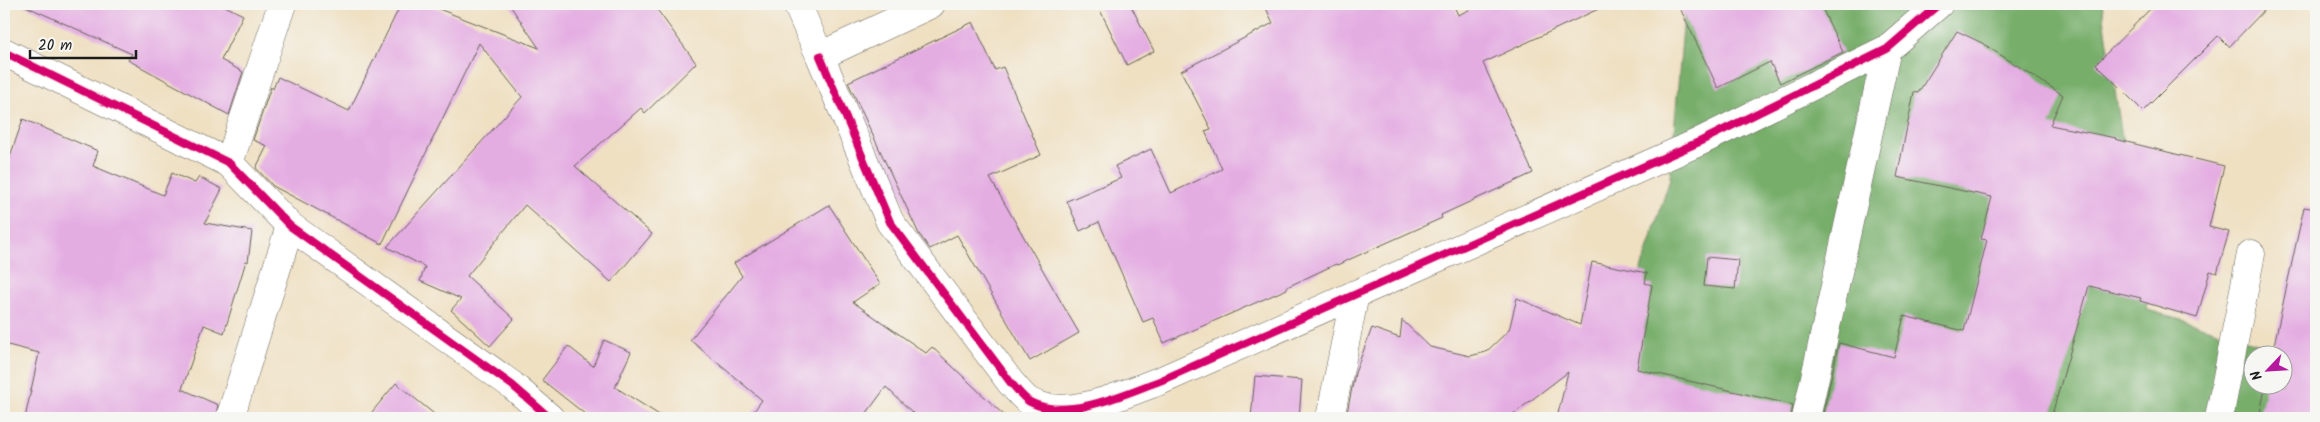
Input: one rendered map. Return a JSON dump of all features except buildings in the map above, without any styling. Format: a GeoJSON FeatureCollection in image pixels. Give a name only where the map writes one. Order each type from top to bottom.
{"type":"FeatureCollection","features":[{"type":"Feature","properties":{"kind":"street"},"geometry":{"type":"LineString","coordinates":[[229,163],[282,4]]}},
{"type":"Feature","properties":{"kind":"street"},"geometry":{"type":"LineString","coordinates":[[797,4],[890,222],[1011,383],[1030,402],[1052,409],[1081,408],[1162,380],[1699,142],[1886,49],[1939,4]]}},
{"type":"Feature","properties":{"kind":"street"},"geometry":{"type":"LineString","coordinates":[[820,56],[931,4]]}},
{"type":"Feature","properties":{"kind":"street"},"geometry":{"type":"LineString","coordinates":[[1806,418],[1886,49]]}},
{"type":"Feature","properties":{"kind":"street"},"geometry":{"type":"LineString","coordinates":[[4,52],[229,163],[290,226],[512,385],[550,418]]}},
{"type":"Feature","properties":{"kind":"street"},"geometry":{"type":"LineString","coordinates":[[230,418],[290,226]]}},
{"type":"Feature","properties":{"kind":"street"},"geometry":{"type":"LineString","coordinates":[[2219,418],[2251,254]]}},
{"type":"Feature","properties":{"kind":"street"},"geometry":{"type":"LineString","coordinates":[[1330,418],[1355,294]]}},
{"type":"Feature","properties":{"kind":"green space"},"geometry":{"type":"Polygon","coordinates":[[[1685,4],[2102,4],[2148,310],[2260,344],[2242,344],[2242,394],[2292,394],[2292,354],[2316,361],[2316,418],[1593,418],[1670,179],[1685,4]]]}},
{"type":"Feature","properties":{"kind":"cycle path"},"geometry":{"type":"LineString","coordinates":[[820,56],[890,222],[1020,393],[1030,402],[1045,407],[1062,409],[1097,403],[1162,380],[1699,142],[1887,49],[1939,4]]}},
{"type":"Feature","properties":{"kind":"cycle path"},"geometry":{"type":"LineString","coordinates":[[4,52],[229,163],[290,226],[512,385],[550,418]]}}]}
